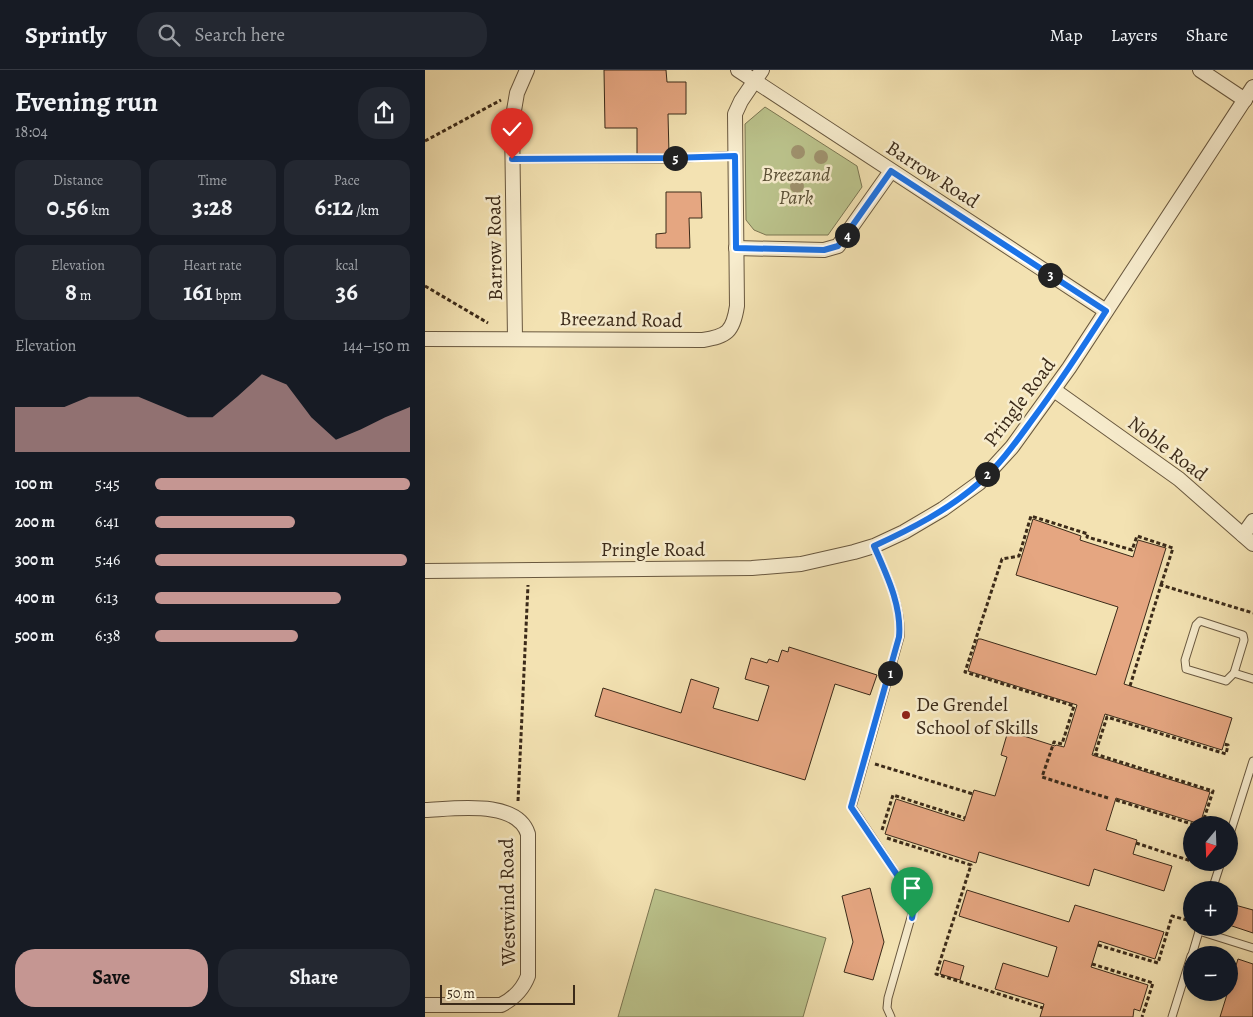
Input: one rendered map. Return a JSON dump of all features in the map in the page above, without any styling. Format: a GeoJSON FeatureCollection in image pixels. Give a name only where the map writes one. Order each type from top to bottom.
{"type":"FeatureCollection","features":[{"type":"Feature","properties":{"kind":"street","name":"Barrow Road"},"geometry":{"type":"LineString","coordinates":[[515,338],[512,122],[517,93],[527,70]]}},
{"type":"Feature","properties":{"kind":"street","name":"Barrow Road"},"geometry":{"type":"LineString","coordinates":[[738,70],[758,76],[891,171],[1106,311]]}},
{"type":"Feature","properties":{"kind":"street"},"geometry":{"type":"LineString","coordinates":[[1200,70],[1245,100]]}},
{"type":"Feature","properties":{"kind":"street","name":"Breezand Road"},"geometry":{"type":"LineString","coordinates":[[425,339],[703,340],[722,337],[731,330],[735,319],[735,114],[741,101],[758,76]]}},
{"type":"Feature","properties":{"kind":"street","name":"Pringle Road"},"geometry":{"type":"LineString","coordinates":[[425,571],[752,568],[801,564],[854,552],[874,546],[904,532],[943,509],[979,483],[1012,447],[1054,390],[1253,87]]}},
{"type":"Feature","properties":{"kind":"street"},"geometry":{"type":"LineString","coordinates":[[736,248],[824,250],[838,246],[891,171]]}},
{"type":"Feature","properties":{"kind":"street","name":"Noble Road"},"geometry":{"type":"LineString","coordinates":[[1054,390],[1179,479],[1248,540]]}},
{"type":"Feature","properties":{"kind":"street"},"geometry":{"type":"LineString","coordinates":[[1248,540],[1253,521]]}},
{"type":"Feature","properties":{"kind":"street"},"geometry":{"type":"LineString","coordinates":[[425,810],[486,809],[515,817]]}},
{"type":"Feature","properties":{"kind":"street","name":"Westwind Road"},"geometry":{"type":"LineString","coordinates":[[425,1005],[501,1004],[510,1000],[525,985],[528,976],[528,834],[525,825],[515,817]]}},
{"type":"Feature","properties":{"kind":"lane"},"geometry":{"type":"LineString","coordinates":[[512,159],[735,156]]}},
{"type":"Feature","properties":{"kind":"lane"},"geometry":{"type":"LineString","coordinates":[[874,546],[886,573],[899,613],[899,637],[851,807],[912,897],[914,907],[888,998],[887,1008],[891,1017]]}},
{"type":"Feature","properties":{"kind":"lane"},"geometry":{"type":"LineString","coordinates":[[1199,621],[1243,635],[1244,640],[1234,673],[1224,681],[1185,669],[1185,660],[1199,621]]}},
{"type":"Feature","properties":{"kind":"lane"},"geometry":{"type":"LineString","coordinates":[[1234,673],[1253,679]]}},
{"type":"Feature","properties":{"kind":"lane"},"geometry":{"type":"LineString","coordinates":[[1236,816],[1253,760]]}},
{"type":"Feature","properties":{"kind":"lane"},"geometry":{"type":"LineString","coordinates":[[1220,936],[1253,948]]}},
{"type":"Feature","properties":{"kind":"lane"},"geometry":{"type":"LineString","coordinates":[[1172,1017],[1183,982]]}},
{"type":"Feature","properties":{"kind":"path"},"geometry":{"type":"LineString","coordinates":[[425,141],[490,105],[517,93]]}},
{"type":"Feature","properties":{"kind":"path"},"geometry":{"type":"LineString","coordinates":[[425,286],[490,324]]}},
{"type":"Feature","properties":{"kind":"path"},"geometry":{"type":"LineString","coordinates":[[1108,798],[1043,778],[1054,742],[1062,744],[1074,706],[965,672],[1002,559],[1019,556],[1031,516],[1088,534],[1087,537],[1132,550],[1137,536],[1173,548],[1131,686]]}},
{"type":"Feature","properties":{"kind":"path"},"geometry":{"type":"LineString","coordinates":[[515,817],[518,803],[529,570]]}},
{"type":"Feature","properties":{"kind":"path"},"geometry":{"type":"LineString","coordinates":[[1161,585],[1253,613]]}},
{"type":"Feature","properties":{"kind":"path"},"geometry":{"type":"LineString","coordinates":[[1205,816],[1213,791],[1095,754],[1107,717],[1225,754],[1228,745],[1224,744]]}},
{"type":"Feature","properties":{"kind":"path"},"geometry":{"type":"LineString","coordinates":[[864,760],[973,794]]}},
{"type":"Feature","properties":{"kind":"path"},"geometry":{"type":"LineString","coordinates":[[965,818],[893,795],[880,836],[971,865],[936,974],[1043,1008]]}},
{"type":"Feature","properties":{"kind":"path"},"geometry":{"type":"LineString","coordinates":[[1116,800],[1183,821]]}},
{"type":"Feature","properties":{"kind":"path"},"geometry":{"type":"LineString","coordinates":[[1136,843],[1183,858]]}},
{"type":"Feature","properties":{"kind":"path"},"geometry":{"type":"LineString","coordinates":[[1098,944],[1158,963],[1172,916],[1183,919]]}},
{"type":"Feature","properties":{"kind":"path"},"geometry":{"type":"LineString","coordinates":[[1092,964],[1153,983],[1142,1017]]}},
{"type":"Feature","properties":{"kind":"green space","name":"Breezand Park"},"geometry":{"type":"Polygon","coordinates":[[[765,107],[857,166],[862,187],[828,235],[766,235],[754,230],[746,220],[745,124],[765,107]]]}},
{"type":"Feature","properties":{"kind":"green space"},"geometry":{"type":"Polygon","coordinates":[[[655,889],[826,938],[803,1017],[618,1017],[655,889]]]}},
{"type":"Feature","properties":{"kind":"building"},"geometry":{"type":"Polygon","coordinates":[[[604,70],[666,70],[667,82],[686,82],[686,114],[668,114],[669,154],[637,154],[637,128],[605,128],[604,70]]]}},
{"type":"Feature","properties":{"kind":"building"},"geometry":{"type":"Polygon","coordinates":[[[666,192],[701,192],[702,218],[689,218],[690,248],[656,248],[656,234],[666,233],[666,192]]]}},
{"type":"Feature","properties":{"kind":"building"},"geometry":{"type":"Polygon","coordinates":[[[1033,519],[1081,536],[1080,540],[1133,557],[1138,540],[1166,548],[1124,684],[1232,718],[1222,750],[1105,714],[1092,755],[1210,792],[1202,816],[1183,816],[1183,819],[1116,798],[1106,830],[1137,840],[1133,854],[1172,866],[1164,891],[1094,869],[1089,886],[979,852],[976,863],[885,834],[896,799],[964,821],[974,790],[995,796],[1007,757],[1001,755],[1008,731],[1055,746],[1064,747],[1077,705],[968,671],[978,639],[1096,675],[1118,607],[1016,575],[1033,519]]]}},
{"type":"Feature","properties":{"kind":"building"},"geometry":{"type":"Polygon","coordinates":[[[789,647],[877,675],[870,695],[835,684],[805,780],[595,716],[603,688],[681,713],[691,679],[719,688],[713,708],[758,721],[769,686],[745,679],[751,658],[767,663],[769,659],[778,662],[782,650],[788,652],[789,647]]]}},
{"type":"Feature","properties":{"kind":"building"},"geometry":{"type":"Polygon","coordinates":[[[870,888],[884,942],[873,980],[844,972],[853,942],[842,896],[870,888]]]}},
{"type":"Feature","properties":{"kind":"building"},"geometry":{"type":"Polygon","coordinates":[[[967,890],[1069,922],[1075,905],[1164,932],[1155,959],[1099,941],[1091,967],[1148,985],[1140,1011],[1134,1009],[1133,1017],[1040,1017],[1044,1004],[995,989],[1003,963],[1048,977],[1057,947],[959,916],[967,890]]]}},
{"type":"Feature","properties":{"kind":"building"},"geometry":{"type":"Polygon","coordinates":[[[1238,906],[1253,910],[1253,933],[1238,928],[1238,906]]]}},
{"type":"Feature","properties":{"kind":"building"},"geometry":{"type":"Polygon","coordinates":[[[1238,959],[1253,964],[1253,1017],[1220,1017],[1225,1001],[1238,1001],[1238,959]]]}},
{"type":"Feature","properties":{"kind":"building"},"geometry":{"type":"Polygon","coordinates":[[[944,960],[964,966],[960,980],[940,974],[944,960]]]}},
{"type":"Feature","properties":{"kind":"place","name":"De Grendel School of Skills"},"geometry":{"type":"Point","coordinates":[906,715]}},
{"type":"Feature","properties":{"kind":"route"},"geometry":{"type":"LineString","coordinates":[[512,159],[735,156],[736,248],[824,250],[838,246],[891,171],[1106,311],[1069,368],[1012,447],[979,483],[943,509],[904,532],[874,546],[886,573],[899,613],[899,637],[851,807],[912,897],[914,907],[912,918]]}}]}
